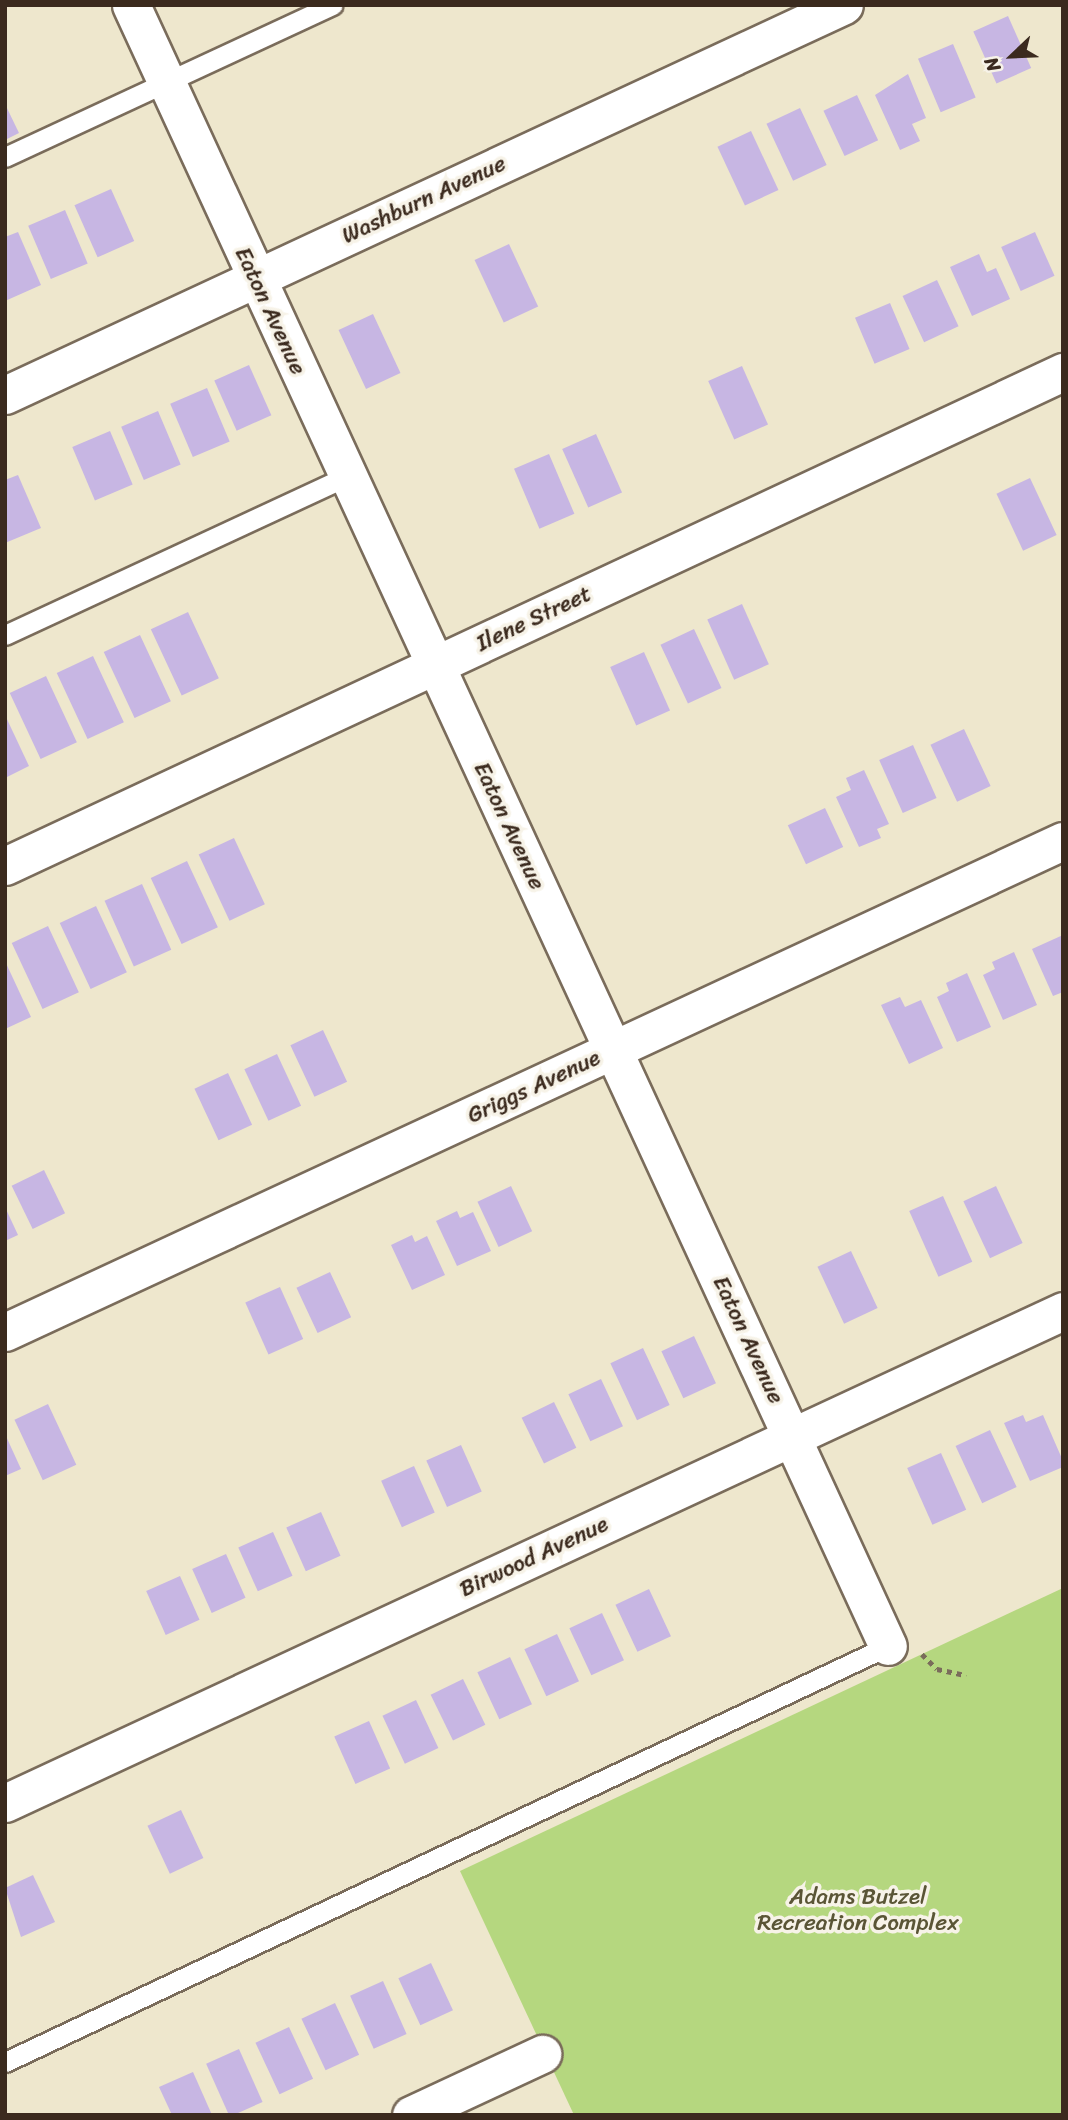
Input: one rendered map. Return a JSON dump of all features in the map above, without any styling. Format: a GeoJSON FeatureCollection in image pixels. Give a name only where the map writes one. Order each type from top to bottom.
{"type":"FeatureCollection","features":[{"type":"Feature","properties":{"kind":"street","name":"Eaton Avenue"},"geometry":{"type":"LineString","coordinates":[[131,5],[346,477],[794,1437],[888,1646]]}},
{"type":"Feature","properties":{"kind":"street","name":"Washburn Avenue"},"geometry":{"type":"LineString","coordinates":[[5,395],[844,5]]}},
{"type":"Feature","properties":{"kind":"street","name":"Ilene Street"},"geometry":{"type":"LineString","coordinates":[[5,866],[1063,372]]}},
{"type":"Feature","properties":{"kind":"street","name":"Griggs Avenue"},"geometry":{"type":"LineString","coordinates":[[5,1332],[1063,841]]}},
{"type":"Feature","properties":{"kind":"street","name":"Birwood Avenue"},"geometry":{"type":"LineString","coordinates":[[5,1803],[1063,1311]]}},
{"type":"Feature","properties":{"kind":"street"},"geometry":{"type":"LineString","coordinates":[[411,2115],[542,2054]]}},
{"type":"Feature","properties":{"kind":"lane"},"geometry":{"type":"LineString","coordinates":[[5,157],[332,5]]}},
{"type":"Feature","properties":{"kind":"lane"},"geometry":{"type":"LineString","coordinates":[[5,635],[346,477]]}},
{"type":"Feature","properties":{"kind":"lane"},"geometry":{"type":"LineString","coordinates":[[5,2062],[888,1646]]}},
{"type":"Feature","properties":{"kind":"path"},"geometry":{"type":"LineString","coordinates":[[888,1646],[909,1642],[937,1669],[966,1675]]}},
{"type":"Feature","properties":{"kind":"green space","name":"Adams Butzel Recreation Complex"},"geometry":{"type":"Polygon","coordinates":[[[1063,1588],[1063,2115],[574,2115],[460,1871],[1063,1588]]]}},
{"type":"Feature","properties":{"kind":"building"},"geometry":{"type":"Polygon","coordinates":[[[1008,16],[1031,68],[996,84],[973,31],[1008,16]]]}},
{"type":"Feature","properties":{"kind":"building"},"geometry":{"type":"Polygon","coordinates":[[[953,44],[976,97],[941,112],[918,59],[953,44]]]}},
{"type":"Feature","properties":{"kind":"building"},"geometry":{"type":"Polygon","coordinates":[[[908,74],[926,118],[912,124],[920,141],[900,150],[875,95],[908,74]]]}},
{"type":"Feature","properties":{"kind":"building"},"geometry":{"type":"Polygon","coordinates":[[[857,95],[878,140],[845,156],[823,111],[857,95]]]}},
{"type":"Feature","properties":{"kind":"building"},"geometry":{"type":"Polygon","coordinates":[[[5,104],[19,133],[5,140],[5,104]]]}},
{"type":"Feature","properties":{"kind":"building"},"geometry":{"type":"Polygon","coordinates":[[[800,108],[827,165],[793,181],[766,124],[800,108]]]}},
{"type":"Feature","properties":{"kind":"building"},"geometry":{"type":"Polygon","coordinates":[[[751,131],[778,190],[745,206],[717,147],[751,131]]]}},
{"type":"Feature","properties":{"kind":"building"},"geometry":{"type":"Polygon","coordinates":[[[111,189],[134,241],[98,257],[74,205],[111,189]]]}},
{"type":"Feature","properties":{"kind":"building"},"geometry":{"type":"Polygon","coordinates":[[[65,210],[88,263],[51,279],[28,226],[65,210]]]}},
{"type":"Feature","properties":{"kind":"building"},"geometry":{"type":"Polygon","coordinates":[[[18,232],[41,285],[5,301],[5,237],[18,232]]]}},
{"type":"Feature","properties":{"kind":"building"},"geometry":{"type":"Polygon","coordinates":[[[1035,232],[1055,276],[1021,291],[1001,247],[1035,232]]]}},
{"type":"Feature","properties":{"kind":"building"},"geometry":{"type":"Polygon","coordinates":[[[509,244],[538,307],[504,323],[475,260],[509,244]]]}},
{"type":"Feature","properties":{"kind":"building"},"geometry":{"type":"Polygon","coordinates":[[[979,254],[987,272],[996,268],[1010,299],[972,316],[950,267],[979,254]]]}},
{"type":"Feature","properties":{"kind":"building"},"geometry":{"type":"Polygon","coordinates":[[[937,280],[959,326],[924,342],[903,296],[937,280]]]}},
{"type":"Feature","properties":{"kind":"building"},"geometry":{"type":"Polygon","coordinates":[[[890,303],[910,349],[875,364],[855,318],[890,303]]]}},
{"type":"Feature","properties":{"kind":"building"},"geometry":{"type":"Polygon","coordinates":[[[373,314],[400,373],[366,389],[339,330],[373,314]]]}},
{"type":"Feature","properties":{"kind":"building"},"geometry":{"type":"Polygon","coordinates":[[[249,365],[271,415],[237,431],[214,380],[249,365]]]}},
{"type":"Feature","properties":{"kind":"building"},"geometry":{"type":"Polygon","coordinates":[[[742,366],[768,424],[734,440],[708,381],[742,366]]]}},
{"type":"Feature","properties":{"kind":"building"},"geometry":{"type":"Polygon","coordinates":[[[207,388],[230,441],[193,457],[170,404],[207,388]]]}},
{"type":"Feature","properties":{"kind":"building"},"geometry":{"type":"Polygon","coordinates":[[[158,411],[181,464],[144,480],[121,427],[158,411]]]}},
{"type":"Feature","properties":{"kind":"building"},"geometry":{"type":"Polygon","coordinates":[[[110,431],[133,484],[95,500],[72,447],[110,431]]]}},
{"type":"Feature","properties":{"kind":"building"},"geometry":{"type":"Polygon","coordinates":[[[596,434],[622,492],[588,508],[562,449],[596,434]]]}},
{"type":"Feature","properties":{"kind":"building"},"geometry":{"type":"Polygon","coordinates":[[[549,454],[574,514],[539,529],[514,469],[549,454]]]}},
{"type":"Feature","properties":{"kind":"building"},"geometry":{"type":"Polygon","coordinates":[[[18,475],[41,528],[5,543],[5,480],[18,475]]]}},
{"type":"Feature","properties":{"kind":"building"},"geometry":{"type":"Polygon","coordinates":[[[1030,478],[1057,535],[1023,551],[996,494],[1030,478]]]}},
{"type":"Feature","properties":{"kind":"building"},"geometry":{"type":"Polygon","coordinates":[[[742,604],[769,664],[734,680],[707,619],[742,604]]]}},
{"type":"Feature","properties":{"kind":"building"},"geometry":{"type":"Polygon","coordinates":[[[188,612],[219,678],[182,695],[151,629],[188,612]]]}},
{"type":"Feature","properties":{"kind":"building"},"geometry":{"type":"Polygon","coordinates":[[[694,629],[721,688],[688,704],[660,645],[694,629]]]}},
{"type":"Feature","properties":{"kind":"building"},"geometry":{"type":"Polygon","coordinates":[[[140,635],[171,701],[135,718],[104,652],[140,635]]]}},
{"type":"Feature","properties":{"kind":"building"},"geometry":{"type":"Polygon","coordinates":[[[644,652],[670,710],[636,726],[610,667],[644,652]]]}},
{"type":"Feature","properties":{"kind":"building"},"geometry":{"type":"Polygon","coordinates":[[[93,656],[124,722],[88,739],[57,673],[93,656]]]}},
{"type":"Feature","properties":{"kind":"building"},"geometry":{"type":"Polygon","coordinates":[[[46,676],[77,742],[41,759],[10,693],[46,676]]]}},
{"type":"Feature","properties":{"kind":"building"},"geometry":{"type":"Polygon","coordinates":[[[5,715],[29,766],[5,778],[5,715]]]}},
{"type":"Feature","properties":{"kind":"building"},"geometry":{"type":"Polygon","coordinates":[[[964,729],[991,786],[957,802],[930,745],[964,729]]]}},
{"type":"Feature","properties":{"kind":"building"},"geometry":{"type":"Polygon","coordinates":[[[913,745],[937,798],[903,813],[879,760],[913,745]]]}},
{"type":"Feature","properties":{"kind":"building"},"geometry":{"type":"Polygon","coordinates":[[[864,770],[889,824],[877,829],[881,838],[859,847],[836,797],[851,790],[846,778],[864,770]]]}},
{"type":"Feature","properties":{"kind":"building"},"geometry":{"type":"Polygon","coordinates":[[[825,808],[843,847],[806,864],[788,825],[825,808]]]}},
{"type":"Feature","properties":{"kind":"building"},"geometry":{"type":"Polygon","coordinates":[[[234,838],[265,904],[230,921],[199,854],[234,838]]]}},
{"type":"Feature","properties":{"kind":"building"},"geometry":{"type":"Polygon","coordinates":[[[187,861],[218,927],[182,944],[151,878],[187,861]]]}},
{"type":"Feature","properties":{"kind":"building"},"geometry":{"type":"Polygon","coordinates":[[[142,884],[171,950],[134,966],[105,901],[142,884]]]}},
{"type":"Feature","properties":{"kind":"building"},"geometry":{"type":"Polygon","coordinates":[[[96,906],[127,972],[91,989],[60,923],[96,906]]]}},
{"type":"Feature","properties":{"kind":"building"},"geometry":{"type":"Polygon","coordinates":[[[48,926],[79,992],[43,1009],[12,943],[48,926]]]}},
{"type":"Feature","properties":{"kind":"building"},"geometry":{"type":"Polygon","coordinates":[[[1063,935],[1063,992],[1053,996],[1032,949],[1063,935]]]}},
{"type":"Feature","properties":{"kind":"building"},"geometry":{"type":"Polygon","coordinates":[[[1014,952],[1037,1005],[1003,1020],[983,975],[995,969],[992,962],[1014,952]]]}},
{"type":"Feature","properties":{"kind":"building"},"geometry":{"type":"Polygon","coordinates":[[[5,961],[31,1017],[5,1029],[5,961]]]}},
{"type":"Feature","properties":{"kind":"building"},"geometry":{"type":"Polygon","coordinates":[[[967,973],[991,1027],[957,1042],[937,997],[949,991],[946,983],[967,973]]]}},
{"type":"Feature","properties":{"kind":"building"},"geometry":{"type":"Polygon","coordinates":[[[900,997],[905,1007],[921,1000],[943,1048],[909,1064],[881,1005],[900,997]]]}},
{"type":"Feature","properties":{"kind":"building"},"geometry":{"type":"Polygon","coordinates":[[[323,1030],[347,1082],[314,1097],[290,1045],[323,1030]]]}},
{"type":"Feature","properties":{"kind":"building"},"geometry":{"type":"Polygon","coordinates":[[[277,1054],[301,1106],[268,1121],[244,1069],[277,1054]]]}},
{"type":"Feature","properties":{"kind":"building"},"geometry":{"type":"Polygon","coordinates":[[[228,1073],[252,1125],[219,1140],[194,1089],[228,1073]]]}},
{"type":"Feature","properties":{"kind":"building"},"geometry":{"type":"Polygon","coordinates":[[[44,1170],[65,1213],[33,1229],[12,1186],[44,1170]]]}},
{"type":"Feature","properties":{"kind":"building"},"geometry":{"type":"Polygon","coordinates":[[[511,1186],[532,1231],[499,1247],[477,1202],[511,1186]]]}},
{"type":"Feature","properties":{"kind":"building"},"geometry":{"type":"Polygon","coordinates":[[[996,1186],[1023,1243],[990,1258],[963,1201],[996,1186]]]}},
{"type":"Feature","properties":{"kind":"building"},"geometry":{"type":"Polygon","coordinates":[[[943,1196],[972,1262],[938,1277],[909,1211],[943,1196]]]}},
{"type":"Feature","properties":{"kind":"building"},"geometry":{"type":"Polygon","coordinates":[[[5,1207],[18,1235],[5,1241],[5,1207]]]}},
{"type":"Feature","properties":{"kind":"building"},"geometry":{"type":"Polygon","coordinates":[[[457,1211],[460,1218],[473,1212],[491,1251],[457,1266],[436,1221],[457,1211]]]}},
{"type":"Feature","properties":{"kind":"building"},"geometry":{"type":"Polygon","coordinates":[[[412,1235],[415,1242],[427,1236],[445,1275],[412,1290],[391,1245],[412,1235]]]}},
{"type":"Feature","properties":{"kind":"building"},"geometry":{"type":"Polygon","coordinates":[[[851,1251],[878,1308],[844,1324],[817,1267],[851,1251]]]}},
{"type":"Feature","properties":{"kind":"building"},"geometry":{"type":"Polygon","coordinates":[[[330,1272],[351,1317],[318,1333],[296,1288],[330,1272]]]}},
{"type":"Feature","properties":{"kind":"building"},"geometry":{"type":"Polygon","coordinates":[[[280,1287],[303,1339],[268,1355],[245,1302],[280,1287]]]}},
{"type":"Feature","properties":{"kind":"building"},"geometry":{"type":"Polygon","coordinates":[[[694,1336],[716,1383],[683,1398],[661,1351],[694,1336]]]}},
{"type":"Feature","properties":{"kind":"building"},"geometry":{"type":"Polygon","coordinates":[[[643,1348],[670,1405],[637,1420],[610,1363],[643,1348]]]}},
{"type":"Feature","properties":{"kind":"building"},"geometry":{"type":"Polygon","coordinates":[[[601,1379],[623,1426],[590,1441],[568,1394],[601,1379]]]}},
{"type":"Feature","properties":{"kind":"building"},"geometry":{"type":"Polygon","coordinates":[[[554,1402],[576,1448],[544,1464],[522,1418],[554,1402]]]}},
{"type":"Feature","properties":{"kind":"building"},"geometry":{"type":"Polygon","coordinates":[[[48,1404],[76,1465],[43,1480],[14,1420],[48,1404]]]}},
{"type":"Feature","properties":{"kind":"building"},"geometry":{"type":"Polygon","coordinates":[[[1023,1415],[1026,1422],[1043,1415],[1063,1461],[1063,1467],[1030,1481],[1004,1423],[1023,1415]]]}},
{"type":"Feature","properties":{"kind":"building"},"geometry":{"type":"Polygon","coordinates":[[[990,1430],[1017,1487],[982,1503],[956,1446],[990,1430]]]}},
{"type":"Feature","properties":{"kind":"building"},"geometry":{"type":"Polygon","coordinates":[[[5,1434],[21,1469],[5,1476],[5,1434]]]}},
{"type":"Feature","properties":{"kind":"building"},"geometry":{"type":"Polygon","coordinates":[[[461,1445],[482,1492],[447,1507],[426,1460],[461,1445]]]}},
{"type":"Feature","properties":{"kind":"building"},"geometry":{"type":"Polygon","coordinates":[[[941,1453],[966,1510],[932,1525],[907,1468],[941,1453]]]}},
{"type":"Feature","properties":{"kind":"building"},"geometry":{"type":"Polygon","coordinates":[[[414,1466],[435,1513],[402,1527],[381,1481],[414,1466]]]}},
{"type":"Feature","properties":{"kind":"building"},"geometry":{"type":"Polygon","coordinates":[[[321,1512],[341,1556],[306,1571],[286,1527],[321,1512]]]}},
{"type":"Feature","properties":{"kind":"building"},"geometry":{"type":"Polygon","coordinates":[[[273,1532],[293,1576],[258,1591],[238,1547],[273,1532]]]}},
{"type":"Feature","properties":{"kind":"building"},"geometry":{"type":"Polygon","coordinates":[[[226,1554],[246,1598],[212,1613],[192,1569],[226,1554]]]}},
{"type":"Feature","properties":{"kind":"building"},"geometry":{"type":"Polygon","coordinates":[[[180,1576],[200,1620],[166,1635],[146,1591],[180,1576]]]}},
{"type":"Feature","properties":{"kind":"building"},"geometry":{"type":"Polygon","coordinates":[[[649,1589],[671,1636],[637,1652],[615,1605],[649,1589]]]}},
{"type":"Feature","properties":{"kind":"building"},"geometry":{"type":"Polygon","coordinates":[[[602,1613],[624,1660],[591,1675],[569,1628],[602,1613]]]}},
{"type":"Feature","properties":{"kind":"building"},"geometry":{"type":"Polygon","coordinates":[[[557,1634],[579,1681],[546,1696],[524,1649],[557,1634]]]}},
{"type":"Feature","properties":{"kind":"building"},"geometry":{"type":"Polygon","coordinates":[[[510,1657],[532,1704],[499,1719],[477,1672],[510,1657]]]}},
{"type":"Feature","properties":{"kind":"building"},"geometry":{"type":"Polygon","coordinates":[[[463,1679],[485,1725],[453,1741],[431,1695],[463,1679]]]}},
{"type":"Feature","properties":{"kind":"building"},"geometry":{"type":"Polygon","coordinates":[[[416,1700],[438,1748],[405,1764],[382,1716],[416,1700]]]}},
{"type":"Feature","properties":{"kind":"building"},"geometry":{"type":"Polygon","coordinates":[[[369,1721],[390,1769],[355,1784],[334,1736],[369,1721]]]}},
{"type":"Feature","properties":{"kind":"building"},"geometry":{"type":"Polygon","coordinates":[[[181,1810],[203,1858],[170,1874],[147,1826],[181,1810]]]}},
{"type":"Feature","properties":{"kind":"building"},"geometry":{"type":"Polygon","coordinates":[[[33,1875],[55,1922],[21,1937],[5,1888],[33,1875]]]}},
{"type":"Feature","properties":{"kind":"building"},"geometry":{"type":"Polygon","coordinates":[[[431,1963],[453,2010],[420,2025],[398,1978],[431,1963]]]}},
{"type":"Feature","properties":{"kind":"building"},"geometry":{"type":"Polygon","coordinates":[[[383,1981],[407,2034],[374,2049],[350,1996],[383,1981]]]}},
{"type":"Feature","properties":{"kind":"building"},"geometry":{"type":"Polygon","coordinates":[[[335,2003],[359,2055],[326,2070],[301,2019],[335,2003]]]}},
{"type":"Feature","properties":{"kind":"building"},"geometry":{"type":"Polygon","coordinates":[[[289,2027],[313,2079],[280,2094],[255,2043],[289,2027]]]}},
{"type":"Feature","properties":{"kind":"building"},"geometry":{"type":"Polygon","coordinates":[[[239,2049],[263,2102],[229,2115],[206,2064],[239,2049]]]}},
{"type":"Feature","properties":{"kind":"building"},"geometry":{"type":"Polygon","coordinates":[[[193,2072],[212,2115],[172,2115],[159,2087],[193,2072]]]}}]}
